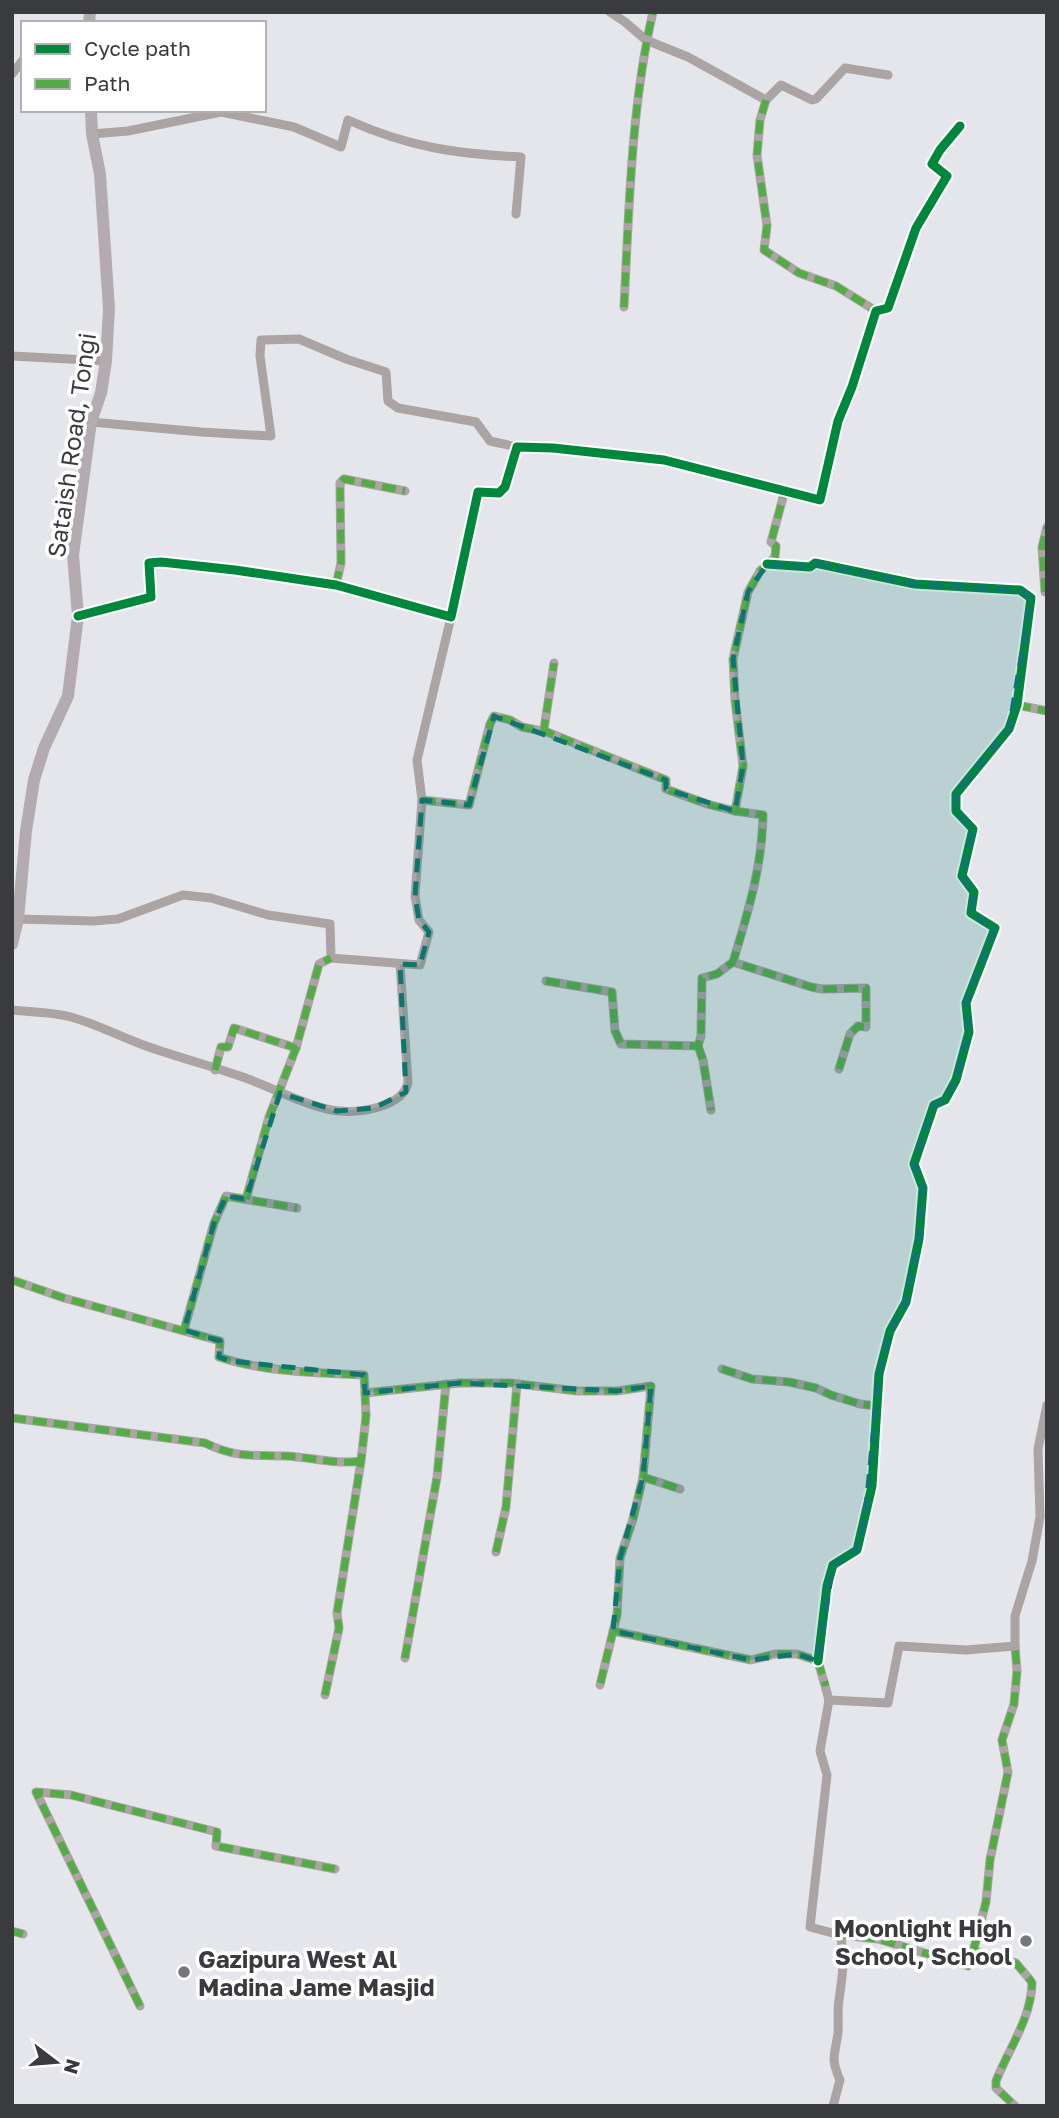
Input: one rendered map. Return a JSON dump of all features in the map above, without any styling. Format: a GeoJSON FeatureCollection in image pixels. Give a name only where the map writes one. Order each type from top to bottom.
{"type":"FeatureCollection","features":[{"type":"Feature","properties":{"kind":"street"},"geometry":{"type":"LineString","coordinates":[[610,12],[646,40],[688,57],[766,100]]}},
{"type":"Feature","properties":{"kind":"street"},"geometry":{"type":"LineString","coordinates":[[624,307],[629,193],[646,40],[653,12]]}},
{"type":"Feature","properties":{"kind":"street"},"geometry":{"type":"LineString","coordinates":[[888,75],[845,68],[816,99],[812,100],[782,85],[766,100],[760,120],[757,155],[767,226],[764,250],[799,273],[836,286],[876,311],[888,308],[916,228],[947,176],[932,164],[960,126]]}},
{"type":"Feature","properties":{"kind":"street","name":"Sataish Road, Tongi"},"geometry":{"type":"LineString","coordinates":[[12,944],[18,919],[15,901],[34,780],[44,748],[68,696],[78,616],[73,555],[91,422],[106,361],[109,309],[100,174],[92,134],[91,112]]}},
{"type":"Feature","properties":{"kind":"street"},"geometry":{"type":"LineString","coordinates":[[92,134],[128,131],[221,112],[294,127],[341,147],[348,120],[382,135],[425,147],[469,154],[521,157],[516,214]]}},
{"type":"Feature","properties":{"kind":"street"},"geometry":{"type":"LineString","coordinates":[[91,422],[271,436],[260,356],[261,340],[299,339],[386,372],[388,401],[398,408],[476,422],[490,441],[517,447],[553,448],[664,460],[820,500],[838,421],[852,387],[876,311]]}},
{"type":"Feature","properties":{"kind":"street"},"geometry":{"type":"LineString","coordinates":[[12,356],[106,361]]}},
{"type":"Feature","properties":{"kind":"street"},"geometry":{"type":"LineString","coordinates":[[246,1199],[269,1117],[296,1048],[319,964],[331,958],[420,965],[429,932],[419,920],[415,896],[422,800],[416,760],[478,492],[499,493],[505,487],[517,447]]}},
{"type":"Feature","properties":{"kind":"street"},"geometry":{"type":"LineString","coordinates":[[336,585],[341,554],[340,483],[344,478],[405,491]]}},
{"type":"Feature","properties":{"kind":"street"},"geometry":{"type":"LineString","coordinates":[[735,811],[743,766],[733,659],[748,592],[760,571],[775,557],[776,546],[771,542],[785,490]]}},
{"type":"Feature","properties":{"kind":"street"},"geometry":{"type":"LineString","coordinates":[[1031,598],[1046,593],[1042,547],[1047,527]]}},
{"type":"Feature","properties":{"kind":"street"},"geometry":{"type":"LineString","coordinates":[[78,616],[151,597],[149,562],[235,570],[336,585],[451,617]]}},
{"type":"Feature","properties":{"kind":"street"},"geometry":{"type":"LineString","coordinates":[[767,564],[810,567],[815,563],[915,584],[1020,590],[1031,598]]}},
{"type":"Feature","properties":{"kind":"street"},"geometry":{"type":"LineString","coordinates":[[1031,598],[1017,705],[1009,729],[956,794],[956,811],[973,829],[962,876],[974,892],[971,913],[995,928],[966,1003],[969,1031],[956,1080],[945,1100],[934,1105],[914,1164],[923,1188],[919,1240],[906,1302],[890,1331],[879,1374],[872,1486],[857,1550],[833,1565],[827,1587],[818,1661],[829,1700],[820,1751],[827,1775],[810,1927],[840,1935],[878,1939],[968,1966],[986,1902],[990,1860],[1008,1772],[1002,1740],[1014,1704],[1017,1671],[1014,1616],[1032,1561],[1040,1517],[1038,1449],[1047,1405]]}},
{"type":"Feature","properties":{"kind":"street"},"geometry":{"type":"LineString","coordinates":[[547,732],[544,729],[545,717],[554,663]]}},
{"type":"Feature","properties":{"kind":"street"},"geometry":{"type":"LineString","coordinates":[[1017,705],[1047,711]]}},
{"type":"Feature","properties":{"kind":"street"},"geometry":{"type":"LineString","coordinates":[[422,800],[469,805],[494,716],[510,720],[522,727],[547,732],[666,780],[666,789],[707,804],[763,815],[762,846],[753,897],[733,962],[717,974],[702,978],[701,1036],[698,1046],[703,1060],[711,1110]]}},
{"type":"Feature","properties":{"kind":"street"},"geometry":{"type":"LineString","coordinates":[[18,919],[118,919],[183,895],[211,898],[268,915],[330,924],[331,958]]}},
{"type":"Feature","properties":{"kind":"street"},"geometry":{"type":"LineString","coordinates":[[733,962],[811,987],[866,988],[866,1027],[858,1026],[850,1034],[839,1069]]}},
{"type":"Feature","properties":{"kind":"street"},"geometry":{"type":"LineString","coordinates":[[12,1010],[70,1017],[337,1111],[374,1108],[400,1098],[406,1092],[408,1083],[400,964]]}},
{"type":"Feature","properties":{"kind":"street"},"geometry":{"type":"LineString","coordinates":[[546,981],[612,992],[615,1031],[621,1044],[698,1046]]}},
{"type":"Feature","properties":{"kind":"street"},"geometry":{"type":"LineString","coordinates":[[215,1070],[221,1047],[228,1048],[234,1028],[296,1048]]}},
{"type":"Feature","properties":{"kind":"street"},"geometry":{"type":"LineString","coordinates":[[184,1330],[214,1223],[226,1196],[297,1208]]}},
{"type":"Feature","properties":{"kind":"street"},"geometry":{"type":"LineString","coordinates":[[12,1280],[65,1298],[220,1341],[219,1357],[230,1361],[364,1375],[366,1416],[361,1461],[337,1613],[338,1628],[325,1695]]}},
{"type":"Feature","properties":{"kind":"street"},"geometry":{"type":"LineString","coordinates":[[722,1369],[752,1379],[789,1382],[816,1388],[850,1401],[877,1406]]}},
{"type":"Feature","properties":{"kind":"street"},"geometry":{"type":"LineString","coordinates":[[365,1393],[446,1384],[517,1384],[577,1391],[617,1391],[651,1386],[643,1477],[620,1558],[617,1615],[600,1685]]}},
{"type":"Feature","properties":{"kind":"street"},"geometry":{"type":"LineString","coordinates":[[405,1658],[437,1477],[446,1384]]}},
{"type":"Feature","properties":{"kind":"street"},"geometry":{"type":"LineString","coordinates":[[496,1552],[510,1478],[517,1384]]}},
{"type":"Feature","properties":{"kind":"street"},"geometry":{"type":"LineString","coordinates":[[12,1418],[205,1443],[224,1452],[251,1457],[285,1456],[344,1463],[361,1461]]}},
{"type":"Feature","properties":{"kind":"street"},"geometry":{"type":"LineString","coordinates":[[643,1477],[680,1489]]}},
{"type":"Feature","properties":{"kind":"street"},"geometry":{"type":"LineString","coordinates":[[613,1631],[751,1660],[775,1654],[797,1654],[818,1661]]}},
{"type":"Feature","properties":{"kind":"street"},"geometry":{"type":"LineString","coordinates":[[829,1700],[888,1703],[899,1646],[966,1650],[1015,1646]]}},
{"type":"Feature","properties":{"kind":"street"},"geometry":{"type":"LineString","coordinates":[[140,2006],[36,1792],[71,1795],[217,1832],[216,1846],[335,1869]]}},
{"type":"Feature","properties":{"kind":"street"},"geometry":{"type":"LineString","coordinates":[[12,1931],[23,1934]]}},
{"type":"Feature","properties":{"kind":"street"},"geometry":{"type":"LineString","coordinates":[[833,2106],[840,2080],[833,2066],[845,1951],[840,1935]]}},
{"type":"Feature","properties":{"kind":"street"},"geometry":{"type":"LineString","coordinates":[[973,1952],[1016,1963],[1022,1974],[1032,1983],[1024,2022],[996,2081],[996,2088],[1015,2106]]}},
{"type":"Feature","properties":{"kind":"highlighted area"},"geometry":{"type":"Polygon","coordinates":[[[815,563],[915,584],[1020,590],[1031,598],[1009,729],[956,794],[956,811],[973,829],[962,876],[974,892],[971,913],[995,928],[966,1003],[969,1032],[956,1080],[945,1100],[934,1105],[914,1164],[923,1188],[919,1239],[906,1302],[890,1331],[879,1374],[865,1518],[857,1550],[833,1565],[818,1661],[797,1654],[751,1660],[613,1631],[620,1558],[643,1477],[651,1386],[617,1391],[460,1383],[365,1393],[364,1375],[230,1361],[219,1357],[220,1341],[184,1330],[214,1223],[226,1196],[246,1199],[280,1093],[337,1111],[374,1108],[406,1092],[400,964],[420,965],[429,932],[419,920],[415,896],[422,800],[469,805],[494,716],[666,780],[666,789],[735,811],[743,766],[733,659],[748,592],[767,564],[810,567],[815,563]]]}},
{"type":"Feature","properties":{"kind":"marked path"},"geometry":{"type":"LineString","coordinates":[[624,307],[635,121],[653,12]]}},
{"type":"Feature","properties":{"kind":"marked path"},"geometry":{"type":"LineString","coordinates":[[766,100],[760,120],[757,155],[767,226],[764,250],[799,273],[836,286],[876,311]]}},
{"type":"Feature","properties":{"kind":"marked path"},"geometry":{"type":"LineString","coordinates":[[336,585],[341,563],[340,483],[344,479],[405,491]]}},
{"type":"Feature","properties":{"kind":"marked path"},"geometry":{"type":"LineString","coordinates":[[422,800],[469,805],[494,716],[510,720],[522,727],[547,732],[666,780],[666,789],[735,811],[743,766],[733,659],[748,592],[760,571],[775,557],[776,546],[771,542],[785,490]]}},
{"type":"Feature","properties":{"kind":"marked path"},"geometry":{"type":"LineString","coordinates":[[1045,592],[1042,547],[1047,527]]}},
{"type":"Feature","properties":{"kind":"marked path"},"geometry":{"type":"LineString","coordinates":[[547,732],[544,729],[554,663]]}},
{"type":"Feature","properties":{"kind":"marked path"},"geometry":{"type":"LineString","coordinates":[[1017,705],[1047,711]]}},
{"type":"Feature","properties":{"kind":"marked path"},"geometry":{"type":"LineString","coordinates":[[735,811],[763,815],[757,872],[733,962],[811,987],[866,988],[866,1027],[858,1026],[850,1034],[839,1069]]}},
{"type":"Feature","properties":{"kind":"marked path"},"geometry":{"type":"LineString","coordinates":[[246,1199],[269,1117],[296,1048],[319,964],[331,958]]}},
{"type":"Feature","properties":{"kind":"marked path"},"geometry":{"type":"LineString","coordinates":[[546,981],[612,992],[615,1031],[621,1044],[698,1046],[701,1036],[702,978],[717,974],[733,962]]}},
{"type":"Feature","properties":{"kind":"marked path"},"geometry":{"type":"LineString","coordinates":[[215,1070],[221,1047],[228,1047],[234,1028],[296,1048]]}},
{"type":"Feature","properties":{"kind":"marked path"},"geometry":{"type":"LineString","coordinates":[[698,1046],[703,1060],[711,1110]]}},
{"type":"Feature","properties":{"kind":"marked path"},"geometry":{"type":"LineString","coordinates":[[184,1330],[214,1223],[226,1196],[297,1208]]}},
{"type":"Feature","properties":{"kind":"marked path"},"geometry":{"type":"LineString","coordinates":[[12,1280],[64,1298],[220,1341],[219,1357],[236,1362],[290,1371],[364,1375],[365,1393]]}},
{"type":"Feature","properties":{"kind":"marked path"},"geometry":{"type":"LineString","coordinates":[[722,1369],[752,1379],[789,1382],[816,1388],[860,1404],[877,1406]]}},
{"type":"Feature","properties":{"kind":"marked path"},"geometry":{"type":"LineString","coordinates":[[325,1695],[339,1628],[337,1613],[361,1461],[366,1416],[365,1393],[460,1383],[510,1383],[577,1391],[617,1391],[651,1386],[643,1477],[620,1558],[617,1615],[600,1685]]}},
{"type":"Feature","properties":{"kind":"marked path"},"geometry":{"type":"LineString","coordinates":[[405,1658],[437,1477],[446,1384]]}},
{"type":"Feature","properties":{"kind":"marked path"},"geometry":{"type":"LineString","coordinates":[[496,1552],[506,1507],[517,1384]]}},
{"type":"Feature","properties":{"kind":"marked path"},"geometry":{"type":"LineString","coordinates":[[12,1418],[205,1443],[244,1455],[361,1461]]}},
{"type":"Feature","properties":{"kind":"marked path"},"geometry":{"type":"LineString","coordinates":[[643,1477],[680,1489]]}},
{"type":"Feature","properties":{"kind":"marked path"},"geometry":{"type":"LineString","coordinates":[[613,1631],[751,1660],[775,1654],[797,1654],[818,1661],[826,1686]]}},
{"type":"Feature","properties":{"kind":"marked path"},"geometry":{"type":"LineString","coordinates":[[973,1952],[986,1902],[990,1860],[1008,1772],[1002,1740],[1014,1704],[1017,1671],[1015,1646]]}},
{"type":"Feature","properties":{"kind":"marked path"},"geometry":{"type":"LineString","coordinates":[[140,2006],[36,1792],[71,1795],[217,1832],[216,1846],[335,1869]]}},
{"type":"Feature","properties":{"kind":"marked path"},"geometry":{"type":"LineString","coordinates":[[12,1931],[23,1934]]}},
{"type":"Feature","properties":{"kind":"marked path"},"geometry":{"type":"LineString","coordinates":[[840,1935],[878,1939],[968,1966],[975,1951],[1016,1963],[1032,1983],[1031,1996],[1024,2021],[996,2081],[996,2088],[1015,2106]]}},
{"type":"Feature","properties":{"kind":"cycle path"},"geometry":{"type":"LineString","coordinates":[[78,616],[151,597],[149,563],[161,562],[336,585],[451,617],[478,492],[499,493],[505,487],[517,447],[553,448],[664,460],[820,500],[838,421],[852,387],[876,311],[888,308],[916,228],[947,176],[932,164],[960,126]]}},
{"type":"Feature","properties":{"kind":"cycle path"},"geometry":{"type":"LineString","coordinates":[[767,564],[810,567],[815,563],[915,584],[1020,590],[1031,598],[1017,705],[1009,729],[956,794],[956,811],[973,829],[962,876],[974,892],[971,913],[995,928],[966,1003],[969,1032],[956,1080],[945,1100],[934,1105],[914,1164],[923,1188],[919,1239],[906,1302],[890,1331],[879,1374],[872,1486],[857,1550],[833,1565],[827,1586],[818,1661]]}},
{"type":"Feature","properties":{"kind":"place","name":"Moonlight High School, School"},"geometry":{"type":"Point","coordinates":[1026,1941]}},
{"type":"Feature","properties":{"kind":"place","name":"Gazipura West Al Madina Jame Masjid"},"geometry":{"type":"Point","coordinates":[184,1972]}}]}
